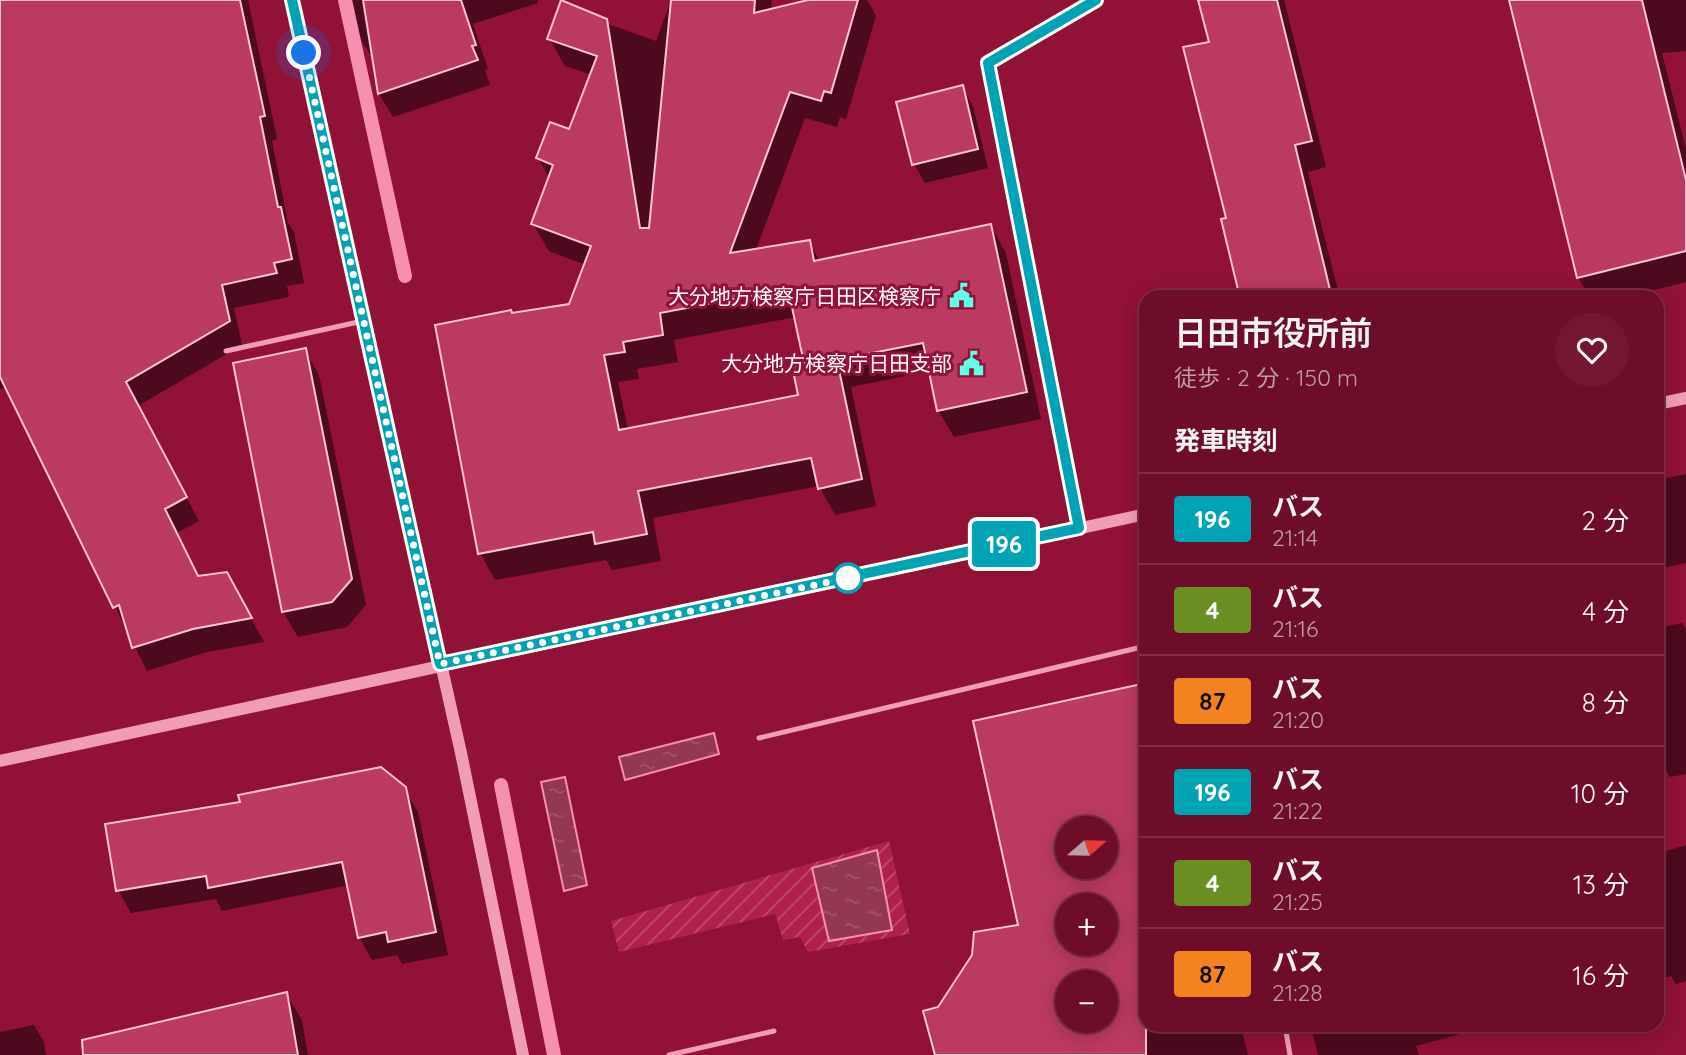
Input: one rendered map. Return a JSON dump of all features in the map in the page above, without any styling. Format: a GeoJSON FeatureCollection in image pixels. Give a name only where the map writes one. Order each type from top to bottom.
{"type":"FeatureCollection","features":[{"type":"Feature","properties":{"kind":"street"},"geometry":{"type":"LineString","coordinates":[[292,0],[461,753],[523,1055]]}},
{"type":"Feature","properties":{"kind":"street"},"geometry":{"type":"LineString","coordinates":[[1079,528],[988,63],[1096,0]]}},
{"type":"Feature","properties":{"kind":"street"},"geometry":{"type":"LineString","coordinates":[[1664,403],[1686,398]]}},
{"type":"Feature","properties":{"kind":"street"},"geometry":{"type":"LineString","coordinates":[[0,761],[1139,515]]}},
{"type":"Feature","properties":{"kind":"lane"},"geometry":{"type":"LineString","coordinates":[[226,351],[364,321]]}},
{"type":"Feature","properties":{"kind":"lane"},"geometry":{"type":"LineString","coordinates":[[759,738],[1139,648]]}},
{"type":"Feature","properties":{"kind":"lane"},"geometry":{"type":"LineString","coordinates":[[669,1055],[775,1031]]}},
{"type":"Feature","properties":{"kind":"lane"},"geometry":{"type":"LineString","coordinates":[[1286,1032],[1290,1055]]}},
{"type":"Feature","properties":{"kind":"shaded area"},"geometry":{"type":"Polygon","coordinates":[[[889,841],[910,934],[808,952],[800,937],[783,940],[775,914],[619,952],[611,921],[889,841]]]}},
{"type":"Feature","properties":{"kind":"water"},"geometry":{"type":"Polygon","coordinates":[[[714,733],[719,754],[625,780],[619,757],[714,733]]]}},
{"type":"Feature","properties":{"kind":"water"},"geometry":{"type":"Polygon","coordinates":[[[565,777],[587,885],[564,891],[541,782],[565,777]]]}},
{"type":"Feature","properties":{"kind":"water"},"geometry":{"type":"Polygon","coordinates":[[[877,850],[892,930],[829,941],[812,868],[877,850]]]}},
{"type":"Feature","properties":{"kind":"building"},"geometry":{"type":"Polygon","coordinates":[[[0,0],[240,0],[265,116],[260,117],[278,207],[281,207],[292,259],[274,263],[277,273],[222,285],[230,321],[126,382],[187,497],[165,509],[198,576],[227,572],[252,618],[193,629],[132,648],[119,605],[113,608],[0,377],[0,0]]]}},
{"type":"Feature","properties":{"kind":"building"},"geometry":{"type":"Polygon","coordinates":[[[363,0],[461,0],[476,45],[472,46],[478,60],[378,94],[363,0]]]}},
{"type":"Feature","properties":{"kind":"building"},"geometry":{"type":"Polygon","coordinates":[[[561,0],[607,19],[640,228],[649,228],[671,0],[755,0],[754,13],[808,0],[858,0],[831,93],[824,91],[821,101],[790,92],[730,253],[810,240],[814,261],[991,224],[1027,392],[937,411],[923,343],[837,360],[862,479],[818,489],[811,458],[638,491],[647,534],[595,544],[593,532],[478,554],[435,325],[511,310],[512,313],[569,304],[591,246],[531,224],[553,165],[536,158],[550,122],[569,129],[597,56],[547,39],[561,0]],[[788,289],[660,313],[663,335],[623,342],[625,352],[604,355],[619,430],[798,395],[792,366],[804,363],[788,289]]]}},
{"type":"Feature","properties":{"kind":"building"},"geometry":{"type":"Polygon","coordinates":[[[1198,0],[1277,0],[1312,141],[1295,145],[1330,290],[1238,290],[1221,219],[1226,218],[1183,47],[1209,42],[1198,0]]]}},
{"type":"Feature","properties":{"kind":"building"},"geometry":{"type":"Polygon","coordinates":[[[1509,0],[1642,0],[1686,180],[1686,251],[1577,278],[1509,0]]]}},
{"type":"Feature","properties":{"kind":"building"},"geometry":{"type":"Polygon","coordinates":[[[963,85],[978,149],[912,165],[896,102],[963,85]]]}},
{"type":"Feature","properties":{"kind":"building"},"geometry":{"type":"Polygon","coordinates":[[[306,348],[352,579],[332,602],[282,612],[233,363],[306,348]]]}},
{"type":"Feature","properties":{"kind":"building"},"geometry":{"type":"Polygon","coordinates":[[[1139,685],[1139,1032],[1146,1032],[1146,1055],[935,1055],[923,1011],[938,1007],[972,955],[974,932],[1018,925],[973,721],[1139,685]]]}},
{"type":"Feature","properties":{"kind":"building"},"geometry":{"type":"Polygon","coordinates":[[[381,767],[406,787],[436,932],[388,942],[386,932],[358,938],[342,862],[208,888],[206,876],[116,891],[105,824],[240,802],[238,795],[381,767]]]}},
{"type":"Feature","properties":{"kind":"building"},"geometry":{"type":"Polygon","coordinates":[[[287,992],[298,1055],[83,1055],[82,1040],[287,992]]]}},
{"type":"Feature","properties":{"kind":"waterway"},"geometry":{"type":"LineString","coordinates":[[345,0],[405,276]]}},
{"type":"Feature","properties":{"kind":"waterway"},"geometry":{"type":"LineString","coordinates":[[501,785],[554,1055]]}},
{"type":"Feature","properties":{"kind":"bus line","name":"196"},"geometry":{"type":"LineString","coordinates":[[292,0],[440,664],[1079,528],[988,63],[1096,0]]}},
{"type":"Feature","properties":{"kind":"place","name":"大分地方検察庁日田区検察庁"},"geometry":{"type":"Point","coordinates":[961,296]}},
{"type":"Feature","properties":{"kind":"place","name":"大分地方検察庁日田支部"},"geometry":{"type":"Point","coordinates":[972,363]}},
{"type":"Feature","properties":{"kind":"route"},"geometry":{"type":"LineString","coordinates":[[304,53],[440,664],[848,578]]}}]}
